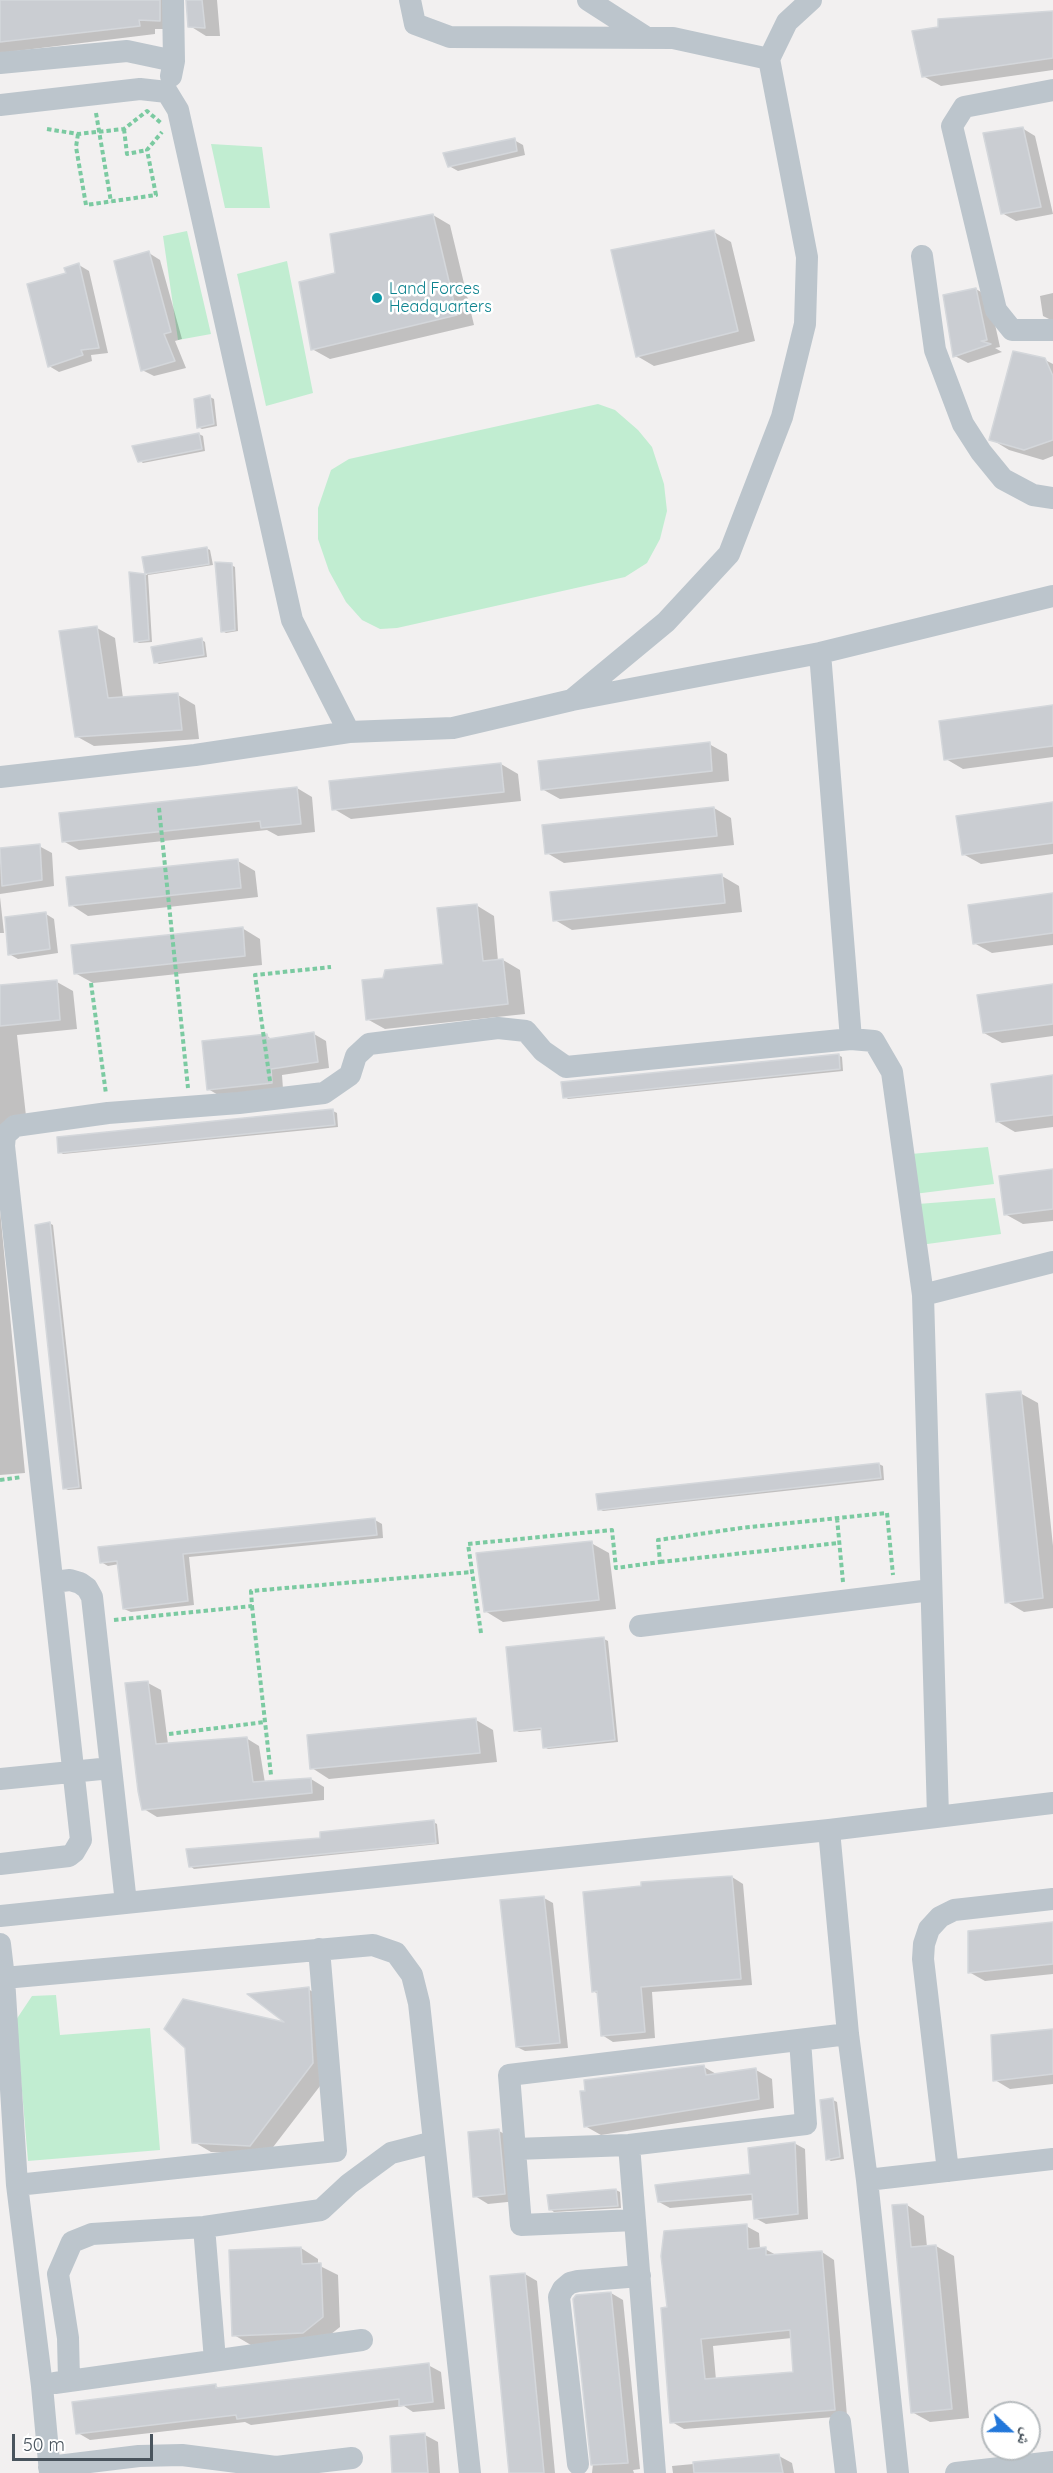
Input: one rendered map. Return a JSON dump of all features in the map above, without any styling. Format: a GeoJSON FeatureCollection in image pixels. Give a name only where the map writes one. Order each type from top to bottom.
{"type":"FeatureCollection","features":[{"type":"Feature","properties":{"kind":"lane"},"geometry":{"type":"LineString","coordinates":[[174,0],[174,62],[167,92],[178,110],[292,620],[349,732]]}},
{"type":"Feature","properties":{"kind":"lane"},"geometry":{"type":"LineString","coordinates":[[410,0],[415,24],[450,37],[644,36],[673,38],[769,59]]}},
{"type":"Feature","properties":{"kind":"lane"},"geometry":{"type":"LineString","coordinates":[[588,0],[644,36]]}},
{"type":"Feature","properties":{"kind":"lane"},"geometry":{"type":"LineString","coordinates":[[572,700],[666,622],[729,554],[782,417],[804,324],[807,257],[769,59],[787,22],[811,0]]}},
{"type":"Feature","properties":{"kind":"lane"},"geometry":{"type":"LineString","coordinates":[[0,63],[121,51],[140,52],[174,62]]}},
{"type":"Feature","properties":{"kind":"lane"},"geometry":{"type":"LineString","coordinates":[[0,105],[140,89],[167,92]]}},
{"type":"Feature","properties":{"kind":"lane"},"geometry":{"type":"LineString","coordinates":[[1053,90],[964,107],[952,126],[996,310],[1012,330],[1053,330]]}},
{"type":"Feature","properties":{"kind":"lane"},"geometry":{"type":"LineString","coordinates":[[922,256],[935,350],[963,424],[981,452],[1003,479],[1034,495],[1053,498]]}},
{"type":"Feature","properties":{"kind":"lane"},"geometry":{"type":"LineString","coordinates":[[0,777],[195,755],[349,732],[453,728],[572,700],[820,653],[1053,596]]}},
{"type":"Feature","properties":{"kind":"lane"},"geometry":{"type":"LineString","coordinates":[[820,653],[851,1039]]}},
{"type":"Feature","properties":{"kind":"lane"},"geometry":{"type":"LineString","coordinates":[[0,1864],[69,1856],[79,1847],[81,1833],[3,1135],[15,1126],[108,1113],[324,1093],[350,1075],[356,1056],[369,1044],[498,1028],[526,1031],[543,1051],[566,1067],[851,1039],[874,1041],[892,1072],[923,1295],[938,1816]]}},
{"type":"Feature","properties":{"kind":"lane"},"geometry":{"type":"LineString","coordinates":[[923,1295],[1053,1262]]}},
{"type":"Feature","properties":{"kind":"lane"},"geometry":{"type":"LineString","coordinates":[[991,1278],[1053,1277]]}},
{"type":"Feature","properties":{"kind":"lane"},"geometry":{"type":"LineString","coordinates":[[53,1582],[70,1580],[80,1583],[87,1588],[92,1597],[126,1903]]}},
{"type":"Feature","properties":{"kind":"lane"},"geometry":{"type":"LineString","coordinates":[[640,1626],[931,1590]]}},
{"type":"Feature","properties":{"kind":"lane"},"geometry":{"type":"LineString","coordinates":[[0,1779],[111,1768]]}},
{"type":"Feature","properties":{"kind":"lane"},"geometry":{"type":"LineString","coordinates":[[0,1916],[829,1830],[1053,1803]]}},
{"type":"Feature","properties":{"kind":"lane"},"geometry":{"type":"LineString","coordinates":[[829,1830],[848,2034],[867,2180],[898,2473]]}},
{"type":"Feature","properties":{"kind":"lane"},"geometry":{"type":"LineString","coordinates":[[948,2171],[923,1959],[926,1936],[940,1917],[954,1910],[1053,1899]]}},
{"type":"Feature","properties":{"kind":"lane"},"geometry":{"type":"LineString","coordinates":[[0,1944],[17,2185],[42,2386],[49,2470],[139,2456],[182,2455],[276,2467],[352,2458]]}},
{"type":"Feature","properties":{"kind":"lane"},"geometry":{"type":"LineString","coordinates":[[4,1978],[373,1945],[396,1953],[412,1975],[419,2003],[470,2473]]}},
{"type":"Feature","properties":{"kind":"lane"},"geometry":{"type":"LineString","coordinates":[[17,2185],[336,2151],[320,1949]]}},
{"type":"Feature","properties":{"kind":"lane"},"geometry":{"type":"LineString","coordinates":[[635,2220],[521,2224],[509,2075],[848,2034]]}},
{"type":"Feature","properties":{"kind":"lane"},"geometry":{"type":"LineString","coordinates":[[515,2149],[629,2145],[806,2124],[800,2040]]}},
{"type":"Feature","properties":{"kind":"lane"},"geometry":{"type":"LineString","coordinates":[[69,2380],[68,2338],[57,2274],[72,2242],[93,2234],[204,2227],[321,2210],[349,2184],[391,2153],[434,2142]]}},
{"type":"Feature","properties":{"kind":"lane"},"geometry":{"type":"LineString","coordinates":[[629,2145],[655,2473]]}},
{"type":"Feature","properties":{"kind":"lane"},"geometry":{"type":"LineString","coordinates":[[867,2180],[1053,2159]]}},
{"type":"Feature","properties":{"kind":"lane"},"geometry":{"type":"LineString","coordinates":[[204,2227],[215,2360]]}},
{"type":"Feature","properties":{"kind":"lane"},"geometry":{"type":"LineString","coordinates":[[578,2464],[559,2297],[570,2283],[640,2276]]}},
{"type":"Feature","properties":{"kind":"lane"},"geometry":{"type":"LineString","coordinates":[[42,2386],[69,2380],[362,2340]]}},
{"type":"Feature","properties":{"kind":"lane"},"geometry":{"type":"LineString","coordinates":[[840,2422],[846,2473]]}},
{"type":"Feature","properties":{"kind":"lane"},"geometry":{"type":"LineString","coordinates":[[956,2473],[1045,2466]]}},
{"type":"Feature","properties":{"kind":"path"},"geometry":{"type":"LineString","coordinates":[[93,94],[111,202]]}},
{"type":"Feature","properties":{"kind":"path"},"geometry":{"type":"LineString","coordinates":[[47,129],[78,134],[124,129],[147,111],[166,127],[147,150],[127,154],[124,129]]}},
{"type":"Feature","properties":{"kind":"path"},"geometry":{"type":"LineString","coordinates":[[78,134],[76,147],[86,205],[156,195],[147,150]]}},
{"type":"Feature","properties":{"kind":"path"},"geometry":{"type":"LineString","coordinates":[[159,808],[190,1107]]}},
{"type":"Feature","properties":{"kind":"path"},"geometry":{"type":"LineString","coordinates":[[272,1099],[255,975],[331,967]]}},
{"type":"Feature","properties":{"kind":"path"},"geometry":{"type":"LineString","coordinates":[[91,983],[108,1113]]}},
{"type":"Feature","properties":{"kind":"path"},"geometry":{"type":"LineString","coordinates":[[660,1562],[658,1540],[741,1528],[887,1513],[894,1594]]}},
{"type":"Feature","properties":{"kind":"path"},"geometry":{"type":"LineString","coordinates":[[837,1518],[846,1600]]}},
{"type":"Feature","properties":{"kind":"path"},"geometry":{"type":"LineString","coordinates":[[481,1633],[468,1544],[612,1530],[616,1568],[839,1543]]}},
{"type":"Feature","properties":{"kind":"path"},"geometry":{"type":"LineString","coordinates":[[271,1775],[251,1591],[472,1572]]}},
{"type":"Feature","properties":{"kind":"path"},"geometry":{"type":"LineString","coordinates":[[95,1622],[252,1606]]}},
{"type":"Feature","properties":{"kind":"path"},"geometry":{"type":"LineString","coordinates":[[170,1734],[265,1722]]}},
{"type":"Feature","properties":{"kind":"green space"},"geometry":{"type":"Polygon","coordinates":[[[211,144],[262,147],[270,208],[225,208],[211,144]]]}},
{"type":"Feature","properties":{"kind":"green space"},"geometry":{"type":"Polygon","coordinates":[[[187,231],[211,334],[178,340],[163,236],[187,231]]]}},
{"type":"Feature","properties":{"kind":"green space"},"geometry":{"type":"Polygon","coordinates":[[[287,261],[313,393],[266,406],[237,274],[287,261]]]}},
{"type":"Feature","properties":{"kind":"green space"},"geometry":{"type":"Polygon","coordinates":[[[598,404],[615,410],[638,430],[652,447],[664,484],[667,511],[660,539],[647,563],[625,577],[397,628],[380,629],[362,620],[346,602],[329,571],[318,539],[318,508],[331,470],[349,459],[598,404]]]}},
{"type":"Feature","properties":{"kind":"green space"},"geometry":{"type":"Polygon","coordinates":[[[988,1147],[994,1184],[914,1194],[911,1154],[988,1147]]]}},
{"type":"Feature","properties":{"kind":"green space"},"geometry":{"type":"Polygon","coordinates":[[[995,1198],[1001,1234],[920,1245],[918,1204],[995,1198]]]}},
{"type":"Feature","properties":{"kind":"green space"},"geometry":{"type":"Polygon","coordinates":[[[56,1995],[60,2035],[150,2028],[160,2150],[28,2161],[16,2020],[32,1996],[56,1995]]]}},
{"type":"Feature","properties":{"kind":"building"},"geometry":{"type":"Polygon","coordinates":[[[0,0],[160,0],[160,21],[139,20],[140,26],[0,42],[0,0]]]}},
{"type":"Feature","properties":{"kind":"building"},"geometry":{"type":"Polygon","coordinates":[[[186,0],[202,0],[205,28],[188,27],[186,0]]]}},
{"type":"Feature","properties":{"kind":"building"},"geometry":{"type":"Polygon","coordinates":[[[1053,11],[1053,58],[922,77],[912,31],[938,27],[938,19],[1053,11]]]}},
{"type":"Feature","properties":{"kind":"building"},"geometry":{"type":"Polygon","coordinates":[[[1023,127],[1041,207],[1001,214],[983,133],[1023,127]]]}},
{"type":"Feature","properties":{"kind":"building"},"geometry":{"type":"Polygon","coordinates":[[[515,138],[517,151],[448,167],[443,153],[515,138]]]}},
{"type":"Feature","properties":{"kind":"building","name":"Land Forces Headquarters"},"geometry":{"type":"Polygon","coordinates":[[[433,214],[457,315],[311,350],[299,282],[335,273],[330,234],[433,214]]]}},
{"type":"Feature","properties":{"kind":"building"},"geometry":{"type":"Polygon","coordinates":[[[714,230],[738,331],[636,357],[611,250],[714,230]]]}},
{"type":"Feature","properties":{"kind":"building"},"geometry":{"type":"Polygon","coordinates":[[[149,251],[171,332],[164,334],[175,361],[141,371],[114,261],[149,251]]]}},
{"type":"Feature","properties":{"kind":"building"},"geometry":{"type":"Polygon","coordinates":[[[79,263],[99,348],[81,350],[83,355],[48,367],[27,284],[66,273],[64,268],[79,263]]]}},
{"type":"Feature","properties":{"kind":"building"},"geometry":{"type":"Polygon","coordinates":[[[976,288],[987,340],[981,341],[991,344],[953,357],[943,295],[976,288]]]}},
{"type":"Feature","properties":{"kind":"building"},"geometry":{"type":"Polygon","coordinates":[[[1013,351],[1045,358],[1053,376],[1053,440],[1024,450],[989,440],[1013,351]]]}},
{"type":"Feature","properties":{"kind":"building"},"geometry":{"type":"Polygon","coordinates":[[[210,395],[214,424],[197,428],[194,399],[210,395]]]}},
{"type":"Feature","properties":{"kind":"building"},"geometry":{"type":"Polygon","coordinates":[[[199,433],[202,449],[138,462],[132,446],[199,433]]]}},
{"type":"Feature","properties":{"kind":"building"},"geometry":{"type":"Polygon","coordinates":[[[207,547],[209,564],[145,574],[142,557],[207,547]]]}},
{"type":"Feature","properties":{"kind":"building"},"geometry":{"type":"Polygon","coordinates":[[[215,562],[232,563],[235,630],[221,632],[215,562]]]}},
{"type":"Feature","properties":{"kind":"building"},"geometry":{"type":"Polygon","coordinates":[[[129,572],[145,574],[149,640],[134,642],[129,572]]]}},
{"type":"Feature","properties":{"kind":"building"},"geometry":{"type":"Polygon","coordinates":[[[97,626],[108,698],[178,693],[182,730],[75,737],[59,631],[97,626]]]}},
{"type":"Feature","properties":{"kind":"building"},"geometry":{"type":"Polygon","coordinates":[[[202,638],[204,655],[154,663],[151,647],[202,638]]]}},
{"type":"Feature","properties":{"kind":"building"},"geometry":{"type":"Polygon","coordinates":[[[1053,705],[1053,746],[944,760],[939,721],[1053,705]]]}},
{"type":"Feature","properties":{"kind":"building"},"geometry":{"type":"Polygon","coordinates":[[[710,742],[712,771],[541,790],[538,761],[710,742]]]}},
{"type":"Feature","properties":{"kind":"building"},"geometry":{"type":"Polygon","coordinates":[[[501,763],[504,792],[332,810],[329,781],[501,763]]]}},
{"type":"Feature","properties":{"kind":"building"},"geometry":{"type":"Polygon","coordinates":[[[297,787],[301,824],[261,828],[260,821],[62,842],[59,813],[297,787]]]}},
{"type":"Feature","properties":{"kind":"building"},"geometry":{"type":"Polygon","coordinates":[[[1053,802],[1053,843],[962,855],[956,816],[1053,802]]]}},
{"type":"Feature","properties":{"kind":"building"},"geometry":{"type":"Polygon","coordinates":[[[714,807],[717,836],[545,854],[542,825],[714,807]]]}},
{"type":"Feature","properties":{"kind":"building"},"geometry":{"type":"Polygon","coordinates":[[[40,844],[42,880],[2,886],[0,848],[40,844]]]}},
{"type":"Feature","properties":{"kind":"building"},"geometry":{"type":"Polygon","coordinates":[[[238,859],[241,888],[69,906],[66,877],[238,859]]]}},
{"type":"Feature","properties":{"kind":"building"},"geometry":{"type":"Polygon","coordinates":[[[722,874],[725,903],[553,921],[550,892],[722,874]]]}},
{"type":"Feature","properties":{"kind":"building"},"geometry":{"type":"Polygon","coordinates":[[[1053,893],[1053,933],[973,944],[968,905],[1053,893]]]}},
{"type":"Feature","properties":{"kind":"building"},"geometry":{"type":"Polygon","coordinates":[[[477,904],[483,961],[503,959],[508,1004],[366,1020],[362,980],[383,978],[385,970],[443,964],[437,908],[477,904]]]}},
{"type":"Feature","properties":{"kind":"building"},"geometry":{"type":"Polygon","coordinates":[[[46,912],[50,949],[8,955],[5,917],[46,912]]]}},
{"type":"Feature","properties":{"kind":"building"},"geometry":{"type":"Polygon","coordinates":[[[243,927],[245,956],[74,974],[71,945],[243,927]]]}},
{"type":"Feature","properties":{"kind":"building"},"geometry":{"type":"Polygon","coordinates":[[[57,980],[60,1020],[0,1026],[0,985],[57,980]]]}},
{"type":"Feature","properties":{"kind":"building"},"geometry":{"type":"Polygon","coordinates":[[[1053,984],[1053,1024],[983,1033],[977,995],[1053,984]]]}},
{"type":"Feature","properties":{"kind":"building"},"geometry":{"type":"Polygon","coordinates":[[[314,1032],[318,1062],[271,1069],[272,1083],[207,1090],[202,1041],[267,1034],[268,1039],[314,1032]]]}},
{"type":"Feature","properties":{"kind":"building"},"geometry":{"type":"Polygon","coordinates":[[[839,1054],[840,1069],[563,1098],[561,1082],[839,1054]]]}},
{"type":"Feature","properties":{"kind":"building"},"geometry":{"type":"Polygon","coordinates":[[[1053,1075],[1053,1115],[996,1122],[991,1084],[1053,1075]]]}},
{"type":"Feature","properties":{"kind":"building"},"geometry":{"type":"Polygon","coordinates":[[[333,1109],[335,1125],[58,1153],[57,1137],[333,1109]]]}},
{"type":"Feature","properties":{"kind":"building"},"geometry":{"type":"Polygon","coordinates":[[[1053,1169],[1053,1209],[1004,1215],[999,1176],[1053,1169]]]}},
{"type":"Feature","properties":{"kind":"building"},"geometry":{"type":"Polygon","coordinates":[[[50,1222],[79,1487],[63,1489],[35,1225],[50,1222]]]}},
{"type":"Feature","properties":{"kind":"building"},"geometry":{"type":"Polygon","coordinates":[[[1021,1391],[1043,1598],[1005,1603],[986,1394],[1021,1391]]]}},
{"type":"Feature","properties":{"kind":"building"},"geometry":{"type":"Polygon","coordinates":[[[879,1463],[881,1478],[598,1510],[596,1494],[879,1463]]]}},
{"type":"Feature","properties":{"kind":"building"},"geometry":{"type":"Polygon","coordinates":[[[375,1518],[377,1535],[183,1554],[188,1601],[123,1609],[117,1561],[100,1563],[98,1547],[375,1518]]]}},
{"type":"Feature","properties":{"kind":"building"},"geometry":{"type":"Polygon","coordinates":[[[592,1541],[599,1600],[484,1612],[476,1553],[592,1541]]]}},
{"type":"Feature","properties":{"kind":"building"},"geometry":{"type":"Polygon","coordinates":[[[604,1637],[615,1740],[543,1748],[541,1728],[514,1731],[506,1647],[604,1637]]]}},
{"type":"Feature","properties":{"kind":"building"},"geometry":{"type":"Polygon","coordinates":[[[148,1681],[156,1744],[247,1737],[253,1782],[311,1778],[312,1793],[142,1810],[125,1683],[148,1681]]]}},
{"type":"Feature","properties":{"kind":"building"},"geometry":{"type":"Polygon","coordinates":[[[476,1718],[480,1753],[310,1769],[307,1735],[476,1718]]]}},
{"type":"Feature","properties":{"kind":"building"},"geometry":{"type":"Polygon","coordinates":[[[434,1820],[436,1843],[189,1867],[186,1849],[320,1838],[320,1832],[434,1820]]]}},
{"type":"Feature","properties":{"kind":"building"},"geometry":{"type":"Polygon","coordinates":[[[732,1876],[741,1979],[641,1987],[645,2032],[601,2036],[597,1991],[592,1992],[583,1892],[641,1886],[641,1882],[732,1876]]]}},
{"type":"Feature","properties":{"kind":"building"},"geometry":{"type":"Polygon","coordinates":[[[544,1896],[560,2043],[516,2047],[500,1900],[544,1896]]]}},
{"type":"Feature","properties":{"kind":"building"},"geometry":{"type":"Polygon","coordinates":[[[1053,1922],[1053,1964],[968,1973],[968,1931],[1053,1922]]]}},
{"type":"Feature","properties":{"kind":"building"},"geometry":{"type":"Polygon","coordinates":[[[309,1987],[313,2063],[250,2146],[192,2143],[185,2048],[164,2029],[183,1999],[284,2022],[247,1994],[309,1987]]]}},
{"type":"Feature","properties":{"kind":"building"},"geometry":{"type":"Polygon","coordinates":[[[1053,2029],[1053,2074],[993,2081],[991,2035],[1053,2029]]]}},
{"type":"Feature","properties":{"kind":"building"},"geometry":{"type":"Polygon","coordinates":[[[704,2065],[706,2075],[756,2068],[759,2099],[584,2127],[580,2091],[585,2091],[584,2080],[704,2065]]]}},
{"type":"Feature","properties":{"kind":"building"},"geometry":{"type":"Polygon","coordinates":[[[833,2098],[840,2157],[826,2160],[820,2100],[833,2098]]]}},
{"type":"Feature","properties":{"kind":"building"},"geometry":{"type":"Polygon","coordinates":[[[499,2129],[505,2194],[473,2197],[468,2132],[499,2129]]]}},
{"type":"Feature","properties":{"kind":"building"},"geometry":{"type":"Polygon","coordinates":[[[795,2142],[798,2214],[754,2219],[752,2194],[658,2202],[655,2185],[750,2174],[748,2148],[795,2142]]]}},
{"type":"Feature","properties":{"kind":"building"},"geometry":{"type":"Polygon","coordinates":[[[616,2189],[618,2206],[549,2210],[547,2195],[616,2189]]]}},
{"type":"Feature","properties":{"kind":"building"},"geometry":{"type":"Polygon","coordinates":[[[907,2204],[911,2247],[936,2245],[952,2409],[911,2413],[892,2205],[907,2204]]]}},
{"type":"Feature","properties":{"kind":"building"},"geometry":{"type":"Polygon","coordinates":[[[747,2224],[748,2249],[766,2247],[766,2255],[822,2251],[835,2410],[670,2423],[661,2308],[667,2307],[661,2256],[664,2231],[747,2224]],[[790,2330],[701,2339],[705,2379],[793,2372],[790,2330]]]}},
{"type":"Feature","properties":{"kind":"building"},"geometry":{"type":"Polygon","coordinates":[[[301,2247],[302,2264],[321,2263],[323,2317],[303,2333],[232,2336],[229,2250],[301,2247]]]}},
{"type":"Feature","properties":{"kind":"building"},"geometry":{"type":"Polygon","coordinates":[[[525,2273],[544,2473],[509,2473],[490,2276],[525,2273]]]}},
{"type":"Feature","properties":{"kind":"building"},"geometry":{"type":"Polygon","coordinates":[[[611,2292],[628,2463],[591,2465],[573,2299],[576,2295],[611,2292]]]}},
{"type":"Feature","properties":{"kind":"building"},"geometry":{"type":"Polygon","coordinates":[[[429,2363],[433,2402],[399,2406],[399,2399],[237,2419],[236,2415],[76,2434],[72,2402],[216,2384],[216,2388],[429,2363]]]}},
{"type":"Feature","properties":{"kind":"building"},"geometry":{"type":"Polygon","coordinates":[[[425,2433],[428,2473],[392,2473],[390,2436],[425,2433]]]}},
{"type":"Feature","properties":{"kind":"building"},"geometry":{"type":"Polygon","coordinates":[[[779,2454],[783,2473],[694,2473],[693,2462],[779,2454]]]}},
{"type":"Feature","properties":{"kind":"place","name":"Land Forces Headquarters"},"geometry":{"type":"Point","coordinates":[377,298]}}]}
